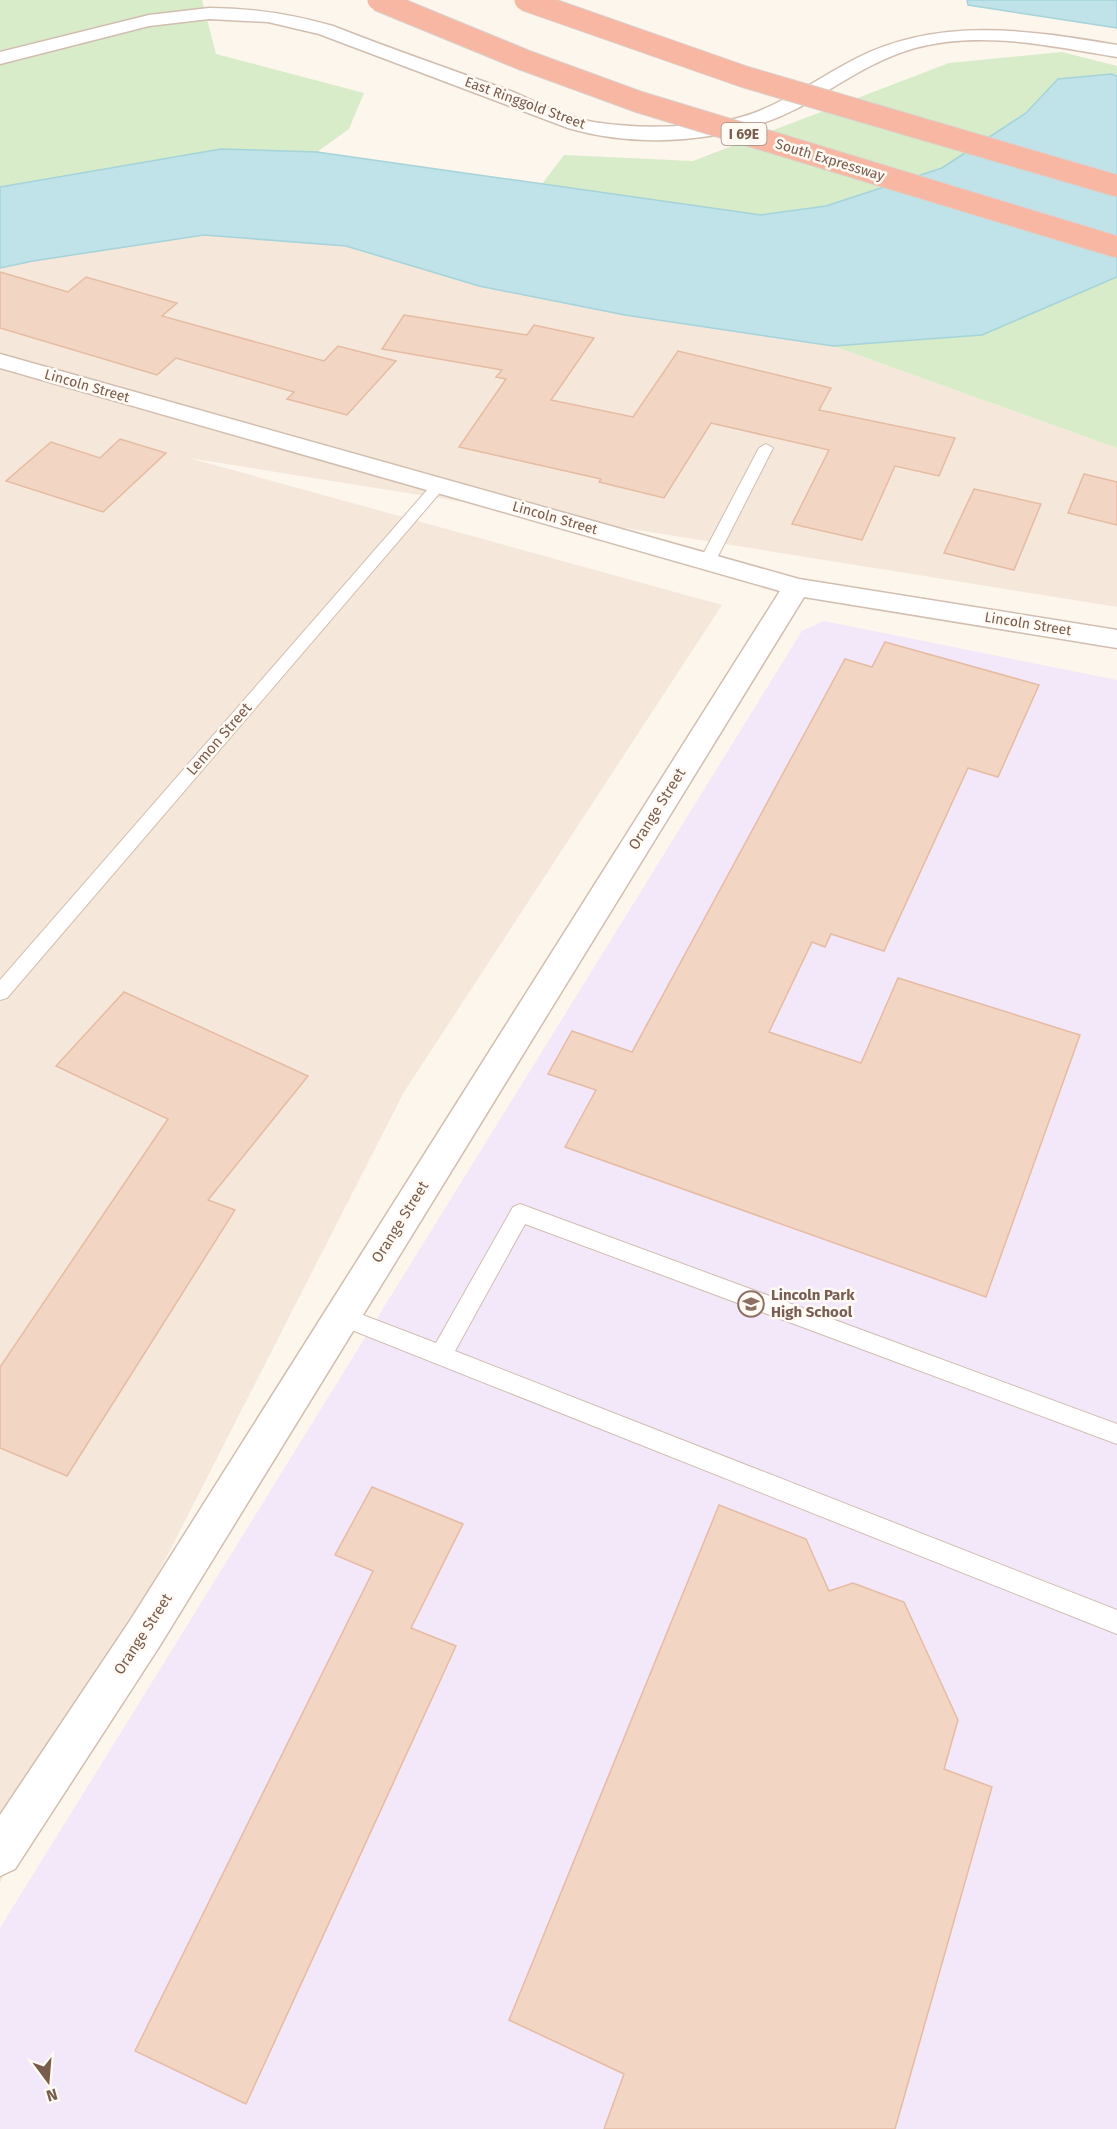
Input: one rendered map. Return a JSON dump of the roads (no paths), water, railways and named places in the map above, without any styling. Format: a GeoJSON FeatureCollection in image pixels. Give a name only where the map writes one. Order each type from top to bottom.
{"type":"FeatureCollection","features":[{"type":"Feature","properties":{"kind":"highway","name":"South Expressway"},"geometry":{"type":"LineString","coordinates":[[378,0],[524,60],[639,102],[1117,247]]}},
{"type":"Feature","properties":{"kind":"highway"},"geometry":{"type":"LineString","coordinates":[[525,0],[594,27],[786,90],[1117,186]]}},
{"type":"Feature","properties":{"kind":"street","name":"East Ringgold Street"},"geometry":{"type":"LineString","coordinates":[[0,58],[29,53],[122,26],[183,15],[260,15],[296,20],[327,28],[354,41],[591,128],[637,132],[685,131],[730,125],[771,115],[880,54],[911,42],[944,37],[994,34],[1045,39],[1117,51]]}},
{"type":"Feature","properties":{"kind":"street","name":"Lincoln Street"},"geometry":{"type":"LineString","coordinates":[[0,362],[797,587],[1117,639]]}},
{"type":"Feature","properties":{"kind":"street","name":"Orange Street"},"geometry":{"type":"LineString","coordinates":[[0,1854],[145,1633],[765,634],[797,587]]}},
{"type":"Feature","properties":{"kind":"lane"},"geometry":{"type":"LineString","coordinates":[[706,562],[766,448]]}},
{"type":"Feature","properties":{"kind":"lane","name":"Lemon Street"},"geometry":{"type":"LineString","coordinates":[[0,993],[439,485]]}},
{"type":"Feature","properties":{"kind":"lane"},"geometry":{"type":"LineString","coordinates":[[442,1354],[520,1213],[1117,1434]]}},
{"type":"Feature","properties":{"kind":"lane"},"geometry":{"type":"LineString","coordinates":[[342,1316],[1117,1622]]}},
{"type":"Feature","properties":{"kind":"water"},"geometry":{"type":"Polygon","coordinates":[[[967,0],[1117,0],[1117,28],[968,5],[967,0]]]}},
{"type":"Feature","properties":{"kind":"water"},"geometry":{"type":"Polygon","coordinates":[[[1111,74],[1117,76],[1117,277],[982,335],[833,346],[625,315],[479,286],[346,246],[204,235],[0,268],[0,187],[221,149],[317,152],[761,215],[826,206],[942,168],[1026,113],[1058,79],[1111,74]]]}},
{"type":"Feature","properties":{"kind":"place","name":"Lincoln Park High School"},"geometry":{"type":"Point","coordinates":[751,1304]}}]}
